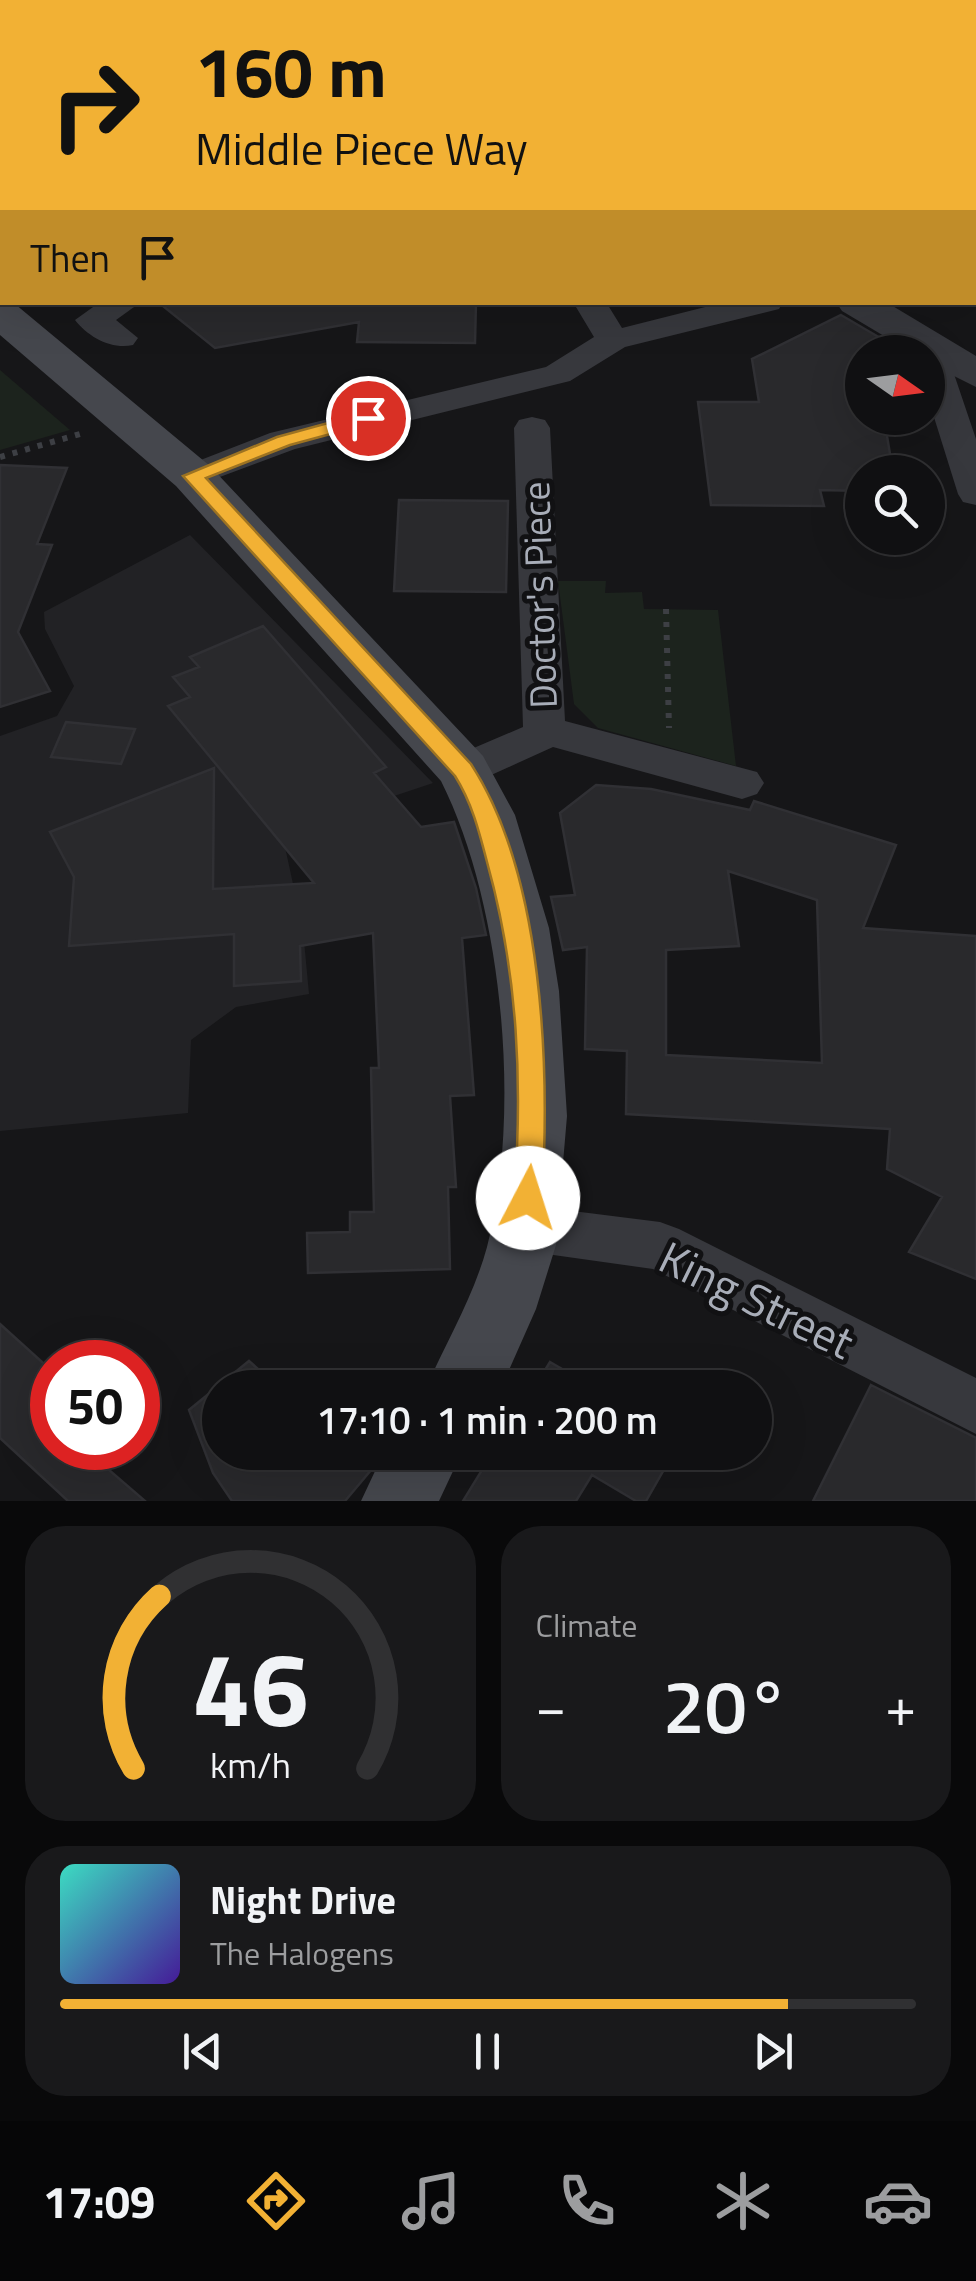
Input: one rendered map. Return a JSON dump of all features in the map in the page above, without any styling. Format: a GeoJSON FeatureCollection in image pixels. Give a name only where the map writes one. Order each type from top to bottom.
{"type":"FeatureCollection","features":[{"type":"Feature","properties":{"kind":"main road"},"geometry":{"type":"LineString","coordinates":[[0,313],[193,476],[463,770],[481,798],[498,846],[516,920],[527,1001],[534,1108],[525,1228],[500,1304],[470,1370]]}},
{"type":"Feature","properties":{"kind":"main road"},"geometry":{"type":"LineString","coordinates":[[399,1501],[415,1470]]}},
{"type":"Feature","properties":{"kind":"street"},"geometry":{"type":"LineString","coordinates":[[114,305],[81,314],[121,338]]}},
{"type":"Feature","properties":{"kind":"street"},"geometry":{"type":"LineString","coordinates":[[592,305],[613,340]]}},
{"type":"Feature","properties":{"kind":"street"},"geometry":{"type":"LineString","coordinates":[[193,476],[284,441],[558,374],[613,340],[755,305]]}},
{"type":"Feature","properties":{"kind":"street"},"geometry":{"type":"LineString","coordinates":[[861,305],[963,366]]}},
{"type":"Feature","properties":{"kind":"street"},"geometry":{"type":"LineString","coordinates":[[963,366],[937,373],[976,494]]}},
{"type":"Feature","properties":{"kind":"street","name":"Doctor's Piece"},"geometry":{"type":"LineString","coordinates":[[463,770],[536,739],[544,730],[532,428]]}},
{"type":"Feature","properties":{"kind":"street"},"geometry":{"type":"LineString","coordinates":[[544,730],[742,783]]}},
{"type":"Feature","properties":{"kind":"street","name":"King Street"},"geometry":{"type":"LineString","coordinates":[[525,1228],[660,1246],[976,1408]]}},
{"type":"Feature","properties":{"kind":"path"},"geometry":{"type":"LineString","coordinates":[[0,457],[130,420]]}},
{"type":"Feature","properties":{"kind":"path"},"geometry":{"type":"LineString","coordinates":[[666,609],[670,764]]}},
{"type":"Feature","properties":{"kind":"shaded area"},"geometry":{"type":"Polygon","coordinates":[[[0,370],[70,430],[0,450],[0,370]]]}},
{"type":"Feature","properties":{"kind":"shaded area"},"geometry":{"type":"Polygon","coordinates":[[[190,535],[433,783],[394,796],[285,847],[303,930],[309,994],[236,1007],[191,1040],[188,1113],[0,1131],[0,736],[57,716],[74,686],[45,629],[44,612],[190,535]]]}},
{"type":"Feature","properties":{"kind":"shaded area"},"geometry":{"type":"Polygon","coordinates":[[[558,581],[606,581],[605,593],[642,592],[644,609],[718,610],[736,766],[598,728],[574,704],[558,581]]]}},
{"type":"Feature","properties":{"kind":"building"},"geometry":{"type":"Polygon","coordinates":[[[162,305],[476,305],[475,343],[357,342],[359,322],[215,348],[162,305]]]}},
{"type":"Feature","properties":{"kind":"building"},"geometry":{"type":"Polygon","coordinates":[[[841,315],[875,335],[845,335],[845,435],[887,435],[890,455],[845,455],[845,491],[820,490],[824,506],[711,505],[698,402],[759,402],[752,359],[841,315]]]}},
{"type":"Feature","properties":{"kind":"building"},"geometry":{"type":"Polygon","coordinates":[[[0,465],[67,468],[37,544],[52,545],[18,632],[50,691],[0,707],[0,465]]]}},
{"type":"Feature","properties":{"kind":"building"},"geometry":{"type":"Polygon","coordinates":[[[399,500],[508,501],[506,592],[394,591],[399,500]]]}},
{"type":"Feature","properties":{"kind":"building"},"geometry":{"type":"Polygon","coordinates":[[[263,626],[386,767],[374,773],[421,827],[454,822],[476,888],[486,935],[462,938],[474,1095],[450,1096],[456,1187],[448,1187],[450,1269],[308,1273],[307,1233],[350,1232],[350,1212],[374,1212],[371,1068],[379,1068],[373,933],[300,946],[301,981],[234,986],[234,934],[69,946],[74,877],[50,832],[214,768],[213,889],[314,883],[168,706],[190,697],[173,677],[199,667],[190,657],[263,626]]]}},
{"type":"Feature","properties":{"kind":"building"},"geometry":{"type":"Polygon","coordinates":[[[66,722],[135,729],[121,764],[51,757],[66,722]]]}},
{"type":"Feature","properties":{"kind":"building"},"geometry":{"type":"Polygon","coordinates":[[[596,785],[651,789],[750,810],[754,801],[896,845],[863,928],[976,936],[976,1279],[909,1252],[942,1197],[887,1169],[890,1129],[626,1114],[627,1051],[585,1049],[587,947],[563,950],[551,897],[575,895],[560,813],[596,785]],[[728,871],[739,946],[666,950],[666,1055],[822,1063],[817,900],[728,871]]]}},
{"type":"Feature","properties":{"kind":"building"},"geometry":{"type":"Polygon","coordinates":[[[0,1324],[30,1351],[30,1466],[0,1438],[0,1324]]]}},
{"type":"Feature","properties":{"kind":"building"},"geometry":{"type":"Polygon","coordinates":[[[249,1361],[259,1370],[238,1370],[249,1361]]]}},
{"type":"Feature","properties":{"kind":"building"},"geometry":{"type":"Polygon","coordinates":[[[550,1362],[564,1370],[545,1370],[550,1362]]]}},
{"type":"Feature","properties":{"kind":"building"},"geometry":{"type":"Polygon","coordinates":[[[871,1385],[976,1438],[976,1501],[813,1501],[871,1385]]]}},
{"type":"Feature","properties":{"kind":"building"},"geometry":{"type":"Polygon","coordinates":[[[202,1399],[202,1444],[189,1410],[202,1399]]]}},
{"type":"Feature","properties":{"kind":"building"},"geometry":{"type":"Polygon","coordinates":[[[35,1470],[109,1470],[145,1501],[68,1501],[35,1470]]]}},
{"type":"Feature","properties":{"kind":"building"},"geometry":{"type":"Polygon","coordinates":[[[212,1470],[371,1470],[345,1501],[232,1501],[212,1470]]]}},
{"type":"Feature","properties":{"kind":"building"},"geometry":{"type":"Polygon","coordinates":[[[482,1470],[664,1470],[646,1501],[636,1501],[592,1475],[576,1501],[463,1501],[482,1470]]]}},
{"type":"Feature","properties":{"kind":"route"},"geometry":{"type":"LineString","coordinates":[[368,418],[284,441],[193,476],[463,770],[481,798],[498,846],[516,920],[527,1001],[534,1108],[528,1198]]}}]}
